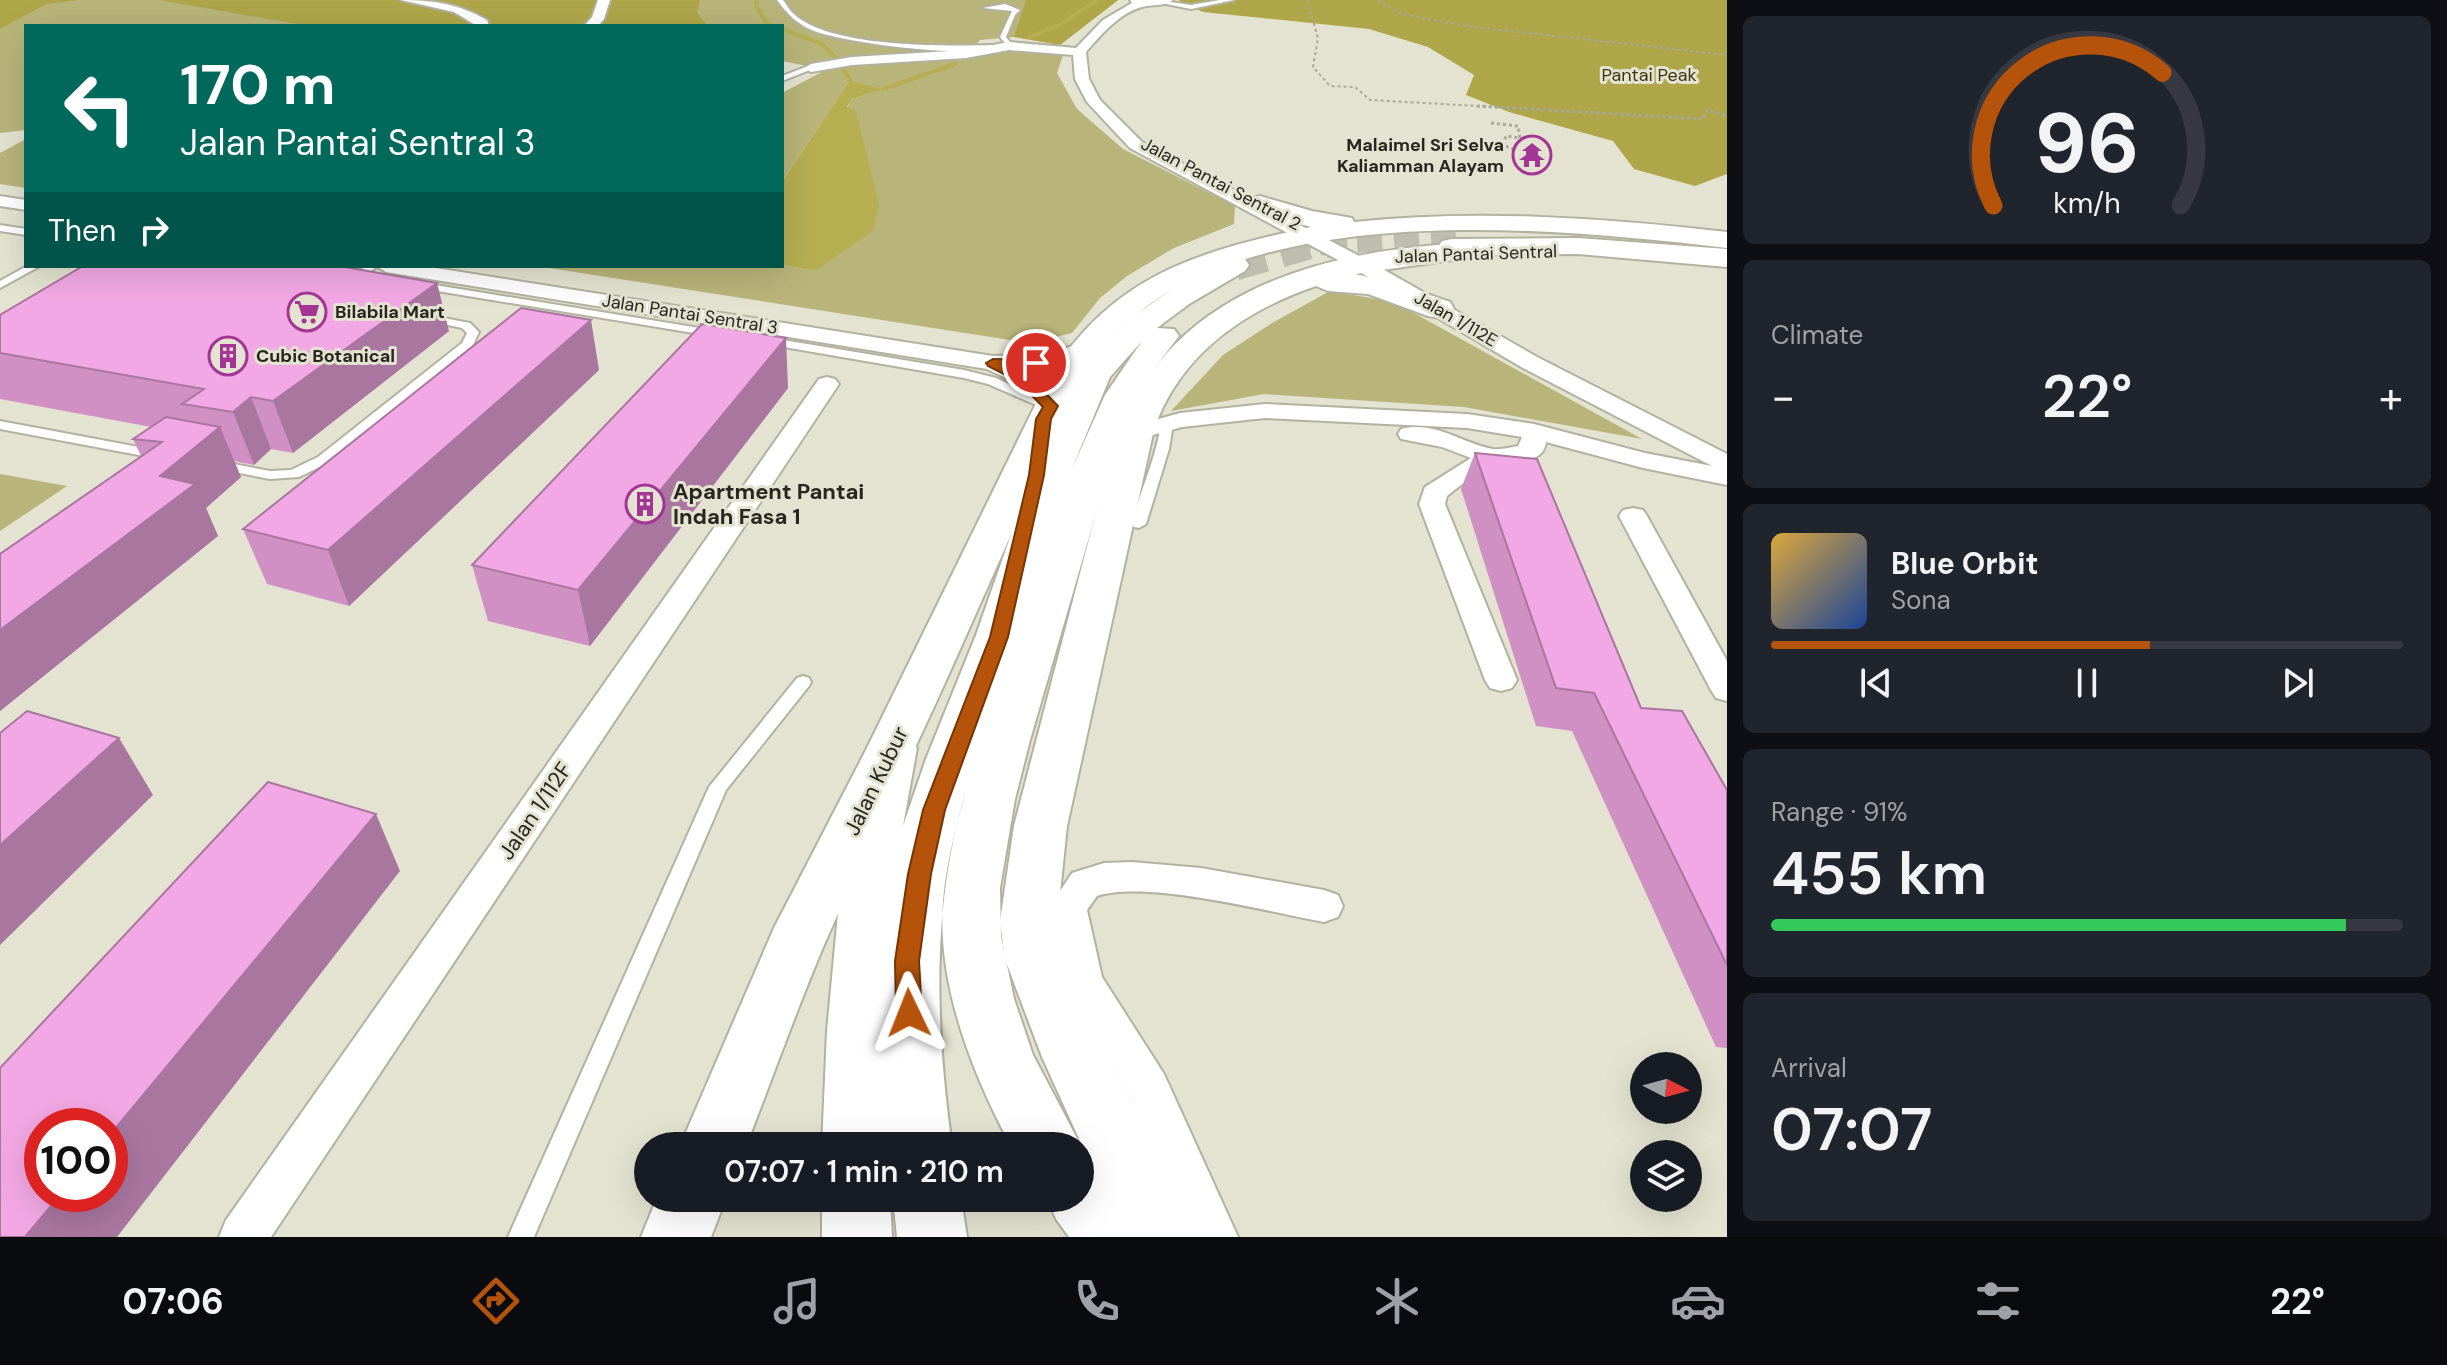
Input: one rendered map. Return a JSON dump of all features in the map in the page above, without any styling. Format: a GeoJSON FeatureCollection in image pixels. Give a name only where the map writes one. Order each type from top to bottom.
{"type":"FeatureCollection","features":[{"type":"Feature","properties":{"kind":"main road"},"geometry":{"type":"LineString","coordinates":[[1253,205],[1325,222],[1396,225],[1390,235],[1396,241],[1422,251],[1455,244],[1603,236],[1727,248]]}},
{"type":"Feature","properties":{"kind":"main road"},"geometry":{"type":"LineString","coordinates":[[917,1132],[911,1090],[907,961],[919,874],[934,810],[1019,634],[1129,381],[1149,350],[1172,327],[1218,300],[1247,274],[1257,238],[1265,230],[1264,222],[1253,205]]}},
{"type":"Feature","properties":{"kind":"main road","name":"Jalan Pantai Sentral"},"geometry":{"type":"LineString","coordinates":[[1170,1237],[1113,1138],[1058,1024],[1031,947],[1028,905],[1092,603],[1133,441],[1157,384],[1174,361],[1231,314],[1247,274],[1313,236],[1396,225],[1489,223],[1582,226],[1727,240]]}},
{"type":"Feature","properties":{"kind":"main road"},"geometry":{"type":"LineString","coordinates":[[1445,307],[1420,274],[1455,244],[1564,245],[1727,258]]}},
{"type":"Feature","properties":{"kind":"main road","name":"Jalan Pantai Sentral"},"geometry":{"type":"LineString","coordinates":[[1047,412],[1071,367],[1086,348],[1110,320],[1135,302],[1247,274],[1313,276],[1362,262],[1455,244],[1569,250],[1727,265]]}},
{"type":"Feature","properties":{"kind":"main road"},"geometry":{"type":"LineString","coordinates":[[1247,274],[1313,283],[1360,283],[1445,307]]}},
{"type":"Feature","properties":{"kind":"main road"},"geometry":{"type":"LineString","coordinates":[[1041,1132],[1006,1064],[987,1007],[976,961],[971,904],[984,816],[1017,696],[1019,634],[1036,475],[1047,412]]}},
{"type":"Feature","properties":{"kind":"main road","name":"Jalan Kubur"},"geometry":{"type":"LineString","coordinates":[[719,1132],[795,946],[892,748],[1047,412]]}},
{"type":"Feature","properties":{"kind":"main road"},"geometry":{"type":"LineString","coordinates":[[1019,634],[1133,441]]}},
{"type":"Feature","properties":{"kind":"main road"},"geometry":{"type":"LineString","coordinates":[[855,1132],[856,1068],[870,860],[892,748]]}},
{"type":"Feature","properties":{"kind":"main road"},"geometry":{"type":"LineString","coordinates":[[676,1237],[686,1212]]}},
{"type":"Feature","properties":{"kind":"main road"},"geometry":{"type":"LineString","coordinates":[[856,1212],[857,1237]]}},
{"type":"Feature","properties":{"kind":"main road"},"geometry":{"type":"LineString","coordinates":[[929,1212],[932,1237]]}},
{"type":"Feature","properties":{"kind":"main road"},"geometry":{"type":"LineString","coordinates":[[1093,1212],[1113,1237]]}},
{"type":"Feature","properties":{"kind":"street"},"geometry":{"type":"LineString","coordinates":[[407,0],[458,9],[483,24]]}},
{"type":"Feature","properties":{"kind":"street"},"geometry":{"type":"LineString","coordinates":[[592,24],[598,19],[604,0]]}},
{"type":"Feature","properties":{"kind":"street"},"geometry":{"type":"LineString","coordinates":[[811,68],[852,61],[966,54],[1009,46],[1079,52],[1103,25],[1139,1],[1166,2]]}},
{"type":"Feature","properties":{"kind":"street","name":"Jalan Pantai Sentral 2"},"geometry":{"type":"LineString","coordinates":[[1079,52],[1082,79],[1094,102],[1124,133],[1165,163],[1313,236]]}},
{"type":"Feature","properties":{"kind":"street"},"geometry":{"type":"LineString","coordinates":[[0,201],[24,205]]}},
{"type":"Feature","properties":{"kind":"street","name":"Jalan 1/112E"},"geometry":{"type":"LineString","coordinates":[[1313,236],[1445,307],[1531,363],[1727,464]]}},
{"type":"Feature","properties":{"kind":"street","name":"Jalan Pantai Sentral 3"},"geometry":{"type":"LineString","coordinates":[[382,273],[993,363],[1053,361],[1086,348]]}},
{"type":"Feature","properties":{"kind":"street","name":"Jalan Pantai Sentral 3"},"geometry":{"type":"LineString","coordinates":[[993,363],[1023,378],[1047,412]]}},
{"type":"Feature","properties":{"kind":"street","name":"Jalan 1/112F"},"geometry":{"type":"LineString","coordinates":[[243,1237],[827,384]]}},
{"type":"Feature","properties":{"kind":"street"},"geometry":{"type":"LineString","coordinates":[[1133,441],[1167,424],[1221,414],[1330,412],[1467,421],[1534,431],[1643,460],[1727,477]]}},
{"type":"Feature","properties":{"kind":"street"},"geometry":{"type":"LineString","coordinates":[[1221,414],[1417,435],[1448,440],[1491,457]]}},
{"type":"Feature","properties":{"kind":"street"},"geometry":{"type":"LineString","coordinates":[[1501,680],[1432,504],[1434,493],[1442,484],[1491,457],[1525,453],[1534,447],[1534,431]]}},
{"type":"Feature","properties":{"kind":"street"},"geometry":{"type":"LineString","coordinates":[[1633,516],[1727,690]]}},
{"type":"Feature","properties":{"kind":"street"},"geometry":{"type":"LineString","coordinates":[[1214,1237],[1149,1089],[1083,982],[1067,909],[1083,885],[1104,878],[1143,877],[1324,906]]}},
{"type":"Feature","properties":{"kind":"lane"},"geometry":{"type":"LineString","coordinates":[[780,0],[788,15],[799,22],[876,43],[934,49],[994,47]]}},
{"type":"Feature","properties":{"kind":"lane"},"geometry":{"type":"LineString","coordinates":[[1166,2],[1191,7],[1231,0]]}},
{"type":"Feature","properties":{"kind":"lane"},"geometry":{"type":"LineString","coordinates":[[986,8],[1005,6],[1017,10],[1012,14],[1003,37],[1009,46]]}},
{"type":"Feature","properties":{"kind":"lane"},"geometry":{"type":"LineString","coordinates":[[784,78],[811,68]]}},
{"type":"Feature","properties":{"kind":"lane"},"geometry":{"type":"LineString","coordinates":[[0,228],[24,232]]}},
{"type":"Feature","properties":{"kind":"lane"},"geometry":{"type":"LineString","coordinates":[[0,285],[31,268]]}},
{"type":"Feature","properties":{"kind":"lane"},"geometry":{"type":"LineString","coordinates":[[344,274],[382,273],[734,336]]}},
{"type":"Feature","properties":{"kind":"lane"},"geometry":{"type":"LineString","coordinates":[[336,291],[358,276]]}},
{"type":"Feature","properties":{"kind":"lane"},"geometry":{"type":"LineString","coordinates":[[200,462],[270,475],[294,474],[323,460],[467,345],[473,332],[466,325],[415,315]]}},
{"type":"Feature","properties":{"kind":"lane"},"geometry":{"type":"LineString","coordinates":[[750,339],[964,374],[992,381],[1047,412]]}},
{"type":"Feature","properties":{"kind":"lane"},"geometry":{"type":"LineString","coordinates":[[1139,524],[1144,499],[1166,440],[1167,424]]}},
{"type":"Feature","properties":{"kind":"lane"},"geometry":{"type":"LineString","coordinates":[[0,425],[170,456]]}},
{"type":"Feature","properties":{"kind":"lane"},"geometry":{"type":"LineString","coordinates":[[521,1237],[718,787],[803,682]]}},
{"type":"Feature","properties":{"kind":"path"},"geometry":{"type":"LineString","coordinates":[[1307,0],[1318,38],[1313,67],[1330,86],[1355,87],[1370,100],[1703,119],[1707,110],[1727,116]]}},
{"type":"Feature","properties":{"kind":"path"},"geometry":{"type":"LineString","coordinates":[[1378,0],[1402,14],[1473,27],[1727,55]]}},
{"type":"Feature","properties":{"kind":"path"},"geometry":{"type":"LineString","coordinates":[[1491,123],[1518,126],[1520,138],[1506,136],[1503,145],[1515,150],[1508,154]]}},
{"type":"Feature","properties":{"kind":"shaded area"},"geometry":{"type":"Polygon","coordinates":[[[7,0],[1118,0],[1060,45],[1014,37],[980,40],[970,51],[807,66],[784,61],[784,24],[24,24],[24,130],[0,133],[0,3],[7,0]]]}},
{"type":"Feature","properties":{"kind":"shaded area"},"geometry":{"type":"Polygon","coordinates":[[[1006,50],[1051,51],[1063,55],[1057,73],[1077,109],[1123,149],[1235,206],[1234,224],[1174,248],[1127,276],[1100,298],[1072,333],[1030,343],[549,268],[784,268],[784,265],[815,271],[847,108],[852,99],[882,89],[850,80],[784,179],[784,92],[833,66],[1006,50]]]}},
{"type":"Feature","properties":{"kind":"shaded area"},"geometry":{"type":"Polygon","coordinates":[[[850,80],[883,89],[852,99],[847,107],[856,111],[879,205],[873,231],[815,271],[784,265],[784,179],[850,80]]]}},
{"type":"Feature","properties":{"kind":"shaded area"},"geometry":{"type":"Polygon","coordinates":[[[24,140],[24,188],[0,184],[0,153],[24,140]]]}},
{"type":"Feature","properties":{"kind":"shaded area"},"geometry":{"type":"Polygon","coordinates":[[[1330,291],[1394,302],[1642,439],[1464,407],[1264,394],[1171,411],[1223,355],[1330,291]]]}},
{"type":"Feature","properties":{"kind":"shaded area"},"geometry":{"type":"Polygon","coordinates":[[[0,474],[67,486],[0,531],[0,474]]]}},
{"type":"Feature","properties":{"kind":"green space"},"geometry":{"type":"Polygon","coordinates":[[[0,0],[79,0],[46,4],[0,29],[0,0]]]}},
{"type":"Feature","properties":{"kind":"green space"},"geometry":{"type":"Polygon","coordinates":[[[159,0],[700,0],[697,12],[706,24],[297,24],[159,0]]]}},
{"type":"Feature","properties":{"kind":"green space"},"geometry":{"type":"Polygon","coordinates":[[[1026,0],[1118,0],[1060,45],[1014,37],[1026,0]]]}},
{"type":"Feature","properties":{"kind":"green space","name":"Pantai Peak"},"geometry":{"type":"Polygon","coordinates":[[[1178,0],[1727,0],[1727,174],[1695,186],[1634,169],[1613,141],[1509,112],[1466,95],[1474,75],[1428,47],[1369,29],[1203,12],[1178,0]]]}},
{"type":"Feature","properties":{"kind":"building"},"geometry":{"type":"Polygon","coordinates":[[[80,268],[351,268],[437,283],[273,401],[251,397],[233,412],[182,404],[204,389],[0,353],[0,315],[80,268]]]}},
{"type":"Feature","properties":{"kind":"building"},"geometry":{"type":"Polygon","coordinates":[[[521,308],[591,320],[328,550],[243,529],[521,308]]]}},
{"type":"Feature","properties":{"kind":"building"},"geometry":{"type":"Polygon","coordinates":[[[702,324],[786,338],[578,590],[472,565],[702,324]]]}},
{"type":"Feature","properties":{"kind":"building"},"geometry":{"type":"Polygon","coordinates":[[[166,417],[220,427],[160,476],[195,484],[0,630],[0,554],[162,442],[133,439],[166,417]]]}},
{"type":"Feature","properties":{"kind":"building"},"geometry":{"type":"Polygon","coordinates":[[[1475,453],[1537,459],[1641,708],[1682,711],[1727,790],[1727,965],[1594,693],[1556,688],[1475,453]]]}},
{"type":"Feature","properties":{"kind":"building"},"geometry":{"type":"Polygon","coordinates":[[[27,711],[119,738],[0,845],[0,733],[27,711]]]}},
{"type":"Feature","properties":{"kind":"building"},"geometry":{"type":"Polygon","coordinates":[[[268,782],[376,814],[128,1113],[128,1108],[24,1108],[24,1212],[46,1212],[25,1237],[0,1237],[0,1068],[268,782]]]}},
{"type":"Feature","properties":{"kind":"waterway"},"geometry":{"type":"LineString","coordinates":[[757,0],[756,5],[767,24]]}},
{"type":"Feature","properties":{"kind":"waterway"},"geometry":{"type":"LineString","coordinates":[[1030,37],[1059,25],[1097,0]]}},
{"type":"Feature","properties":{"kind":"waterway"},"geometry":{"type":"LineString","coordinates":[[784,30],[822,44],[839,61]]}},
{"type":"Feature","properties":{"kind":"waterway"},"geometry":{"type":"LineString","coordinates":[[883,89],[955,64]]}},
{"type":"Feature","properties":{"kind":"waterway"},"geometry":{"type":"LineString","coordinates":[[841,65],[850,80]]}},
{"type":"Feature","properties":{"kind":"tunnel"},"geometry":{"type":"LineString","coordinates":[[1335,242],[1459,233]]}},
{"type":"Feature","properties":{"kind":"tunnel"},"geometry":{"type":"LineString","coordinates":[[1335,242],[1347,241]]}},
{"type":"Feature","properties":{"kind":"tunnel"},"geometry":{"type":"LineString","coordinates":[[1235,265],[1308,244],[1335,242]]}},
{"type":"Feature","properties":{"kind":"tunnel"},"geometry":{"type":"LineString","coordinates":[[1320,243],[1335,242]]}},
{"type":"Feature","properties":{"kind":"place","name":"Malaimel Sri Selva Kaliamman Alayam"},"geometry":{"type":"Point","coordinates":[1532,155]}},
{"type":"Feature","properties":{"kind":"place","name":"Bilabila Mart"},"geometry":{"type":"Point","coordinates":[307,312]}},
{"type":"Feature","properties":{"kind":"place","name":"Cubic Botanical"},"geometry":{"type":"Point","coordinates":[228,356]}},
{"type":"Feature","properties":{"kind":"place","name":"Apartment Pantai Indah Fasa 1"},"geometry":{"type":"Point","coordinates":[645,504]}},
{"type":"Feature","properties":{"kind":"route"},"geometry":{"type":"LineString","coordinates":[[909,1013],[907,961],[919,874],[934,810],[999,637],[1023,542],[1044,419],[1050,406],[1023,378],[993,363],[1036,363]]}}]}
